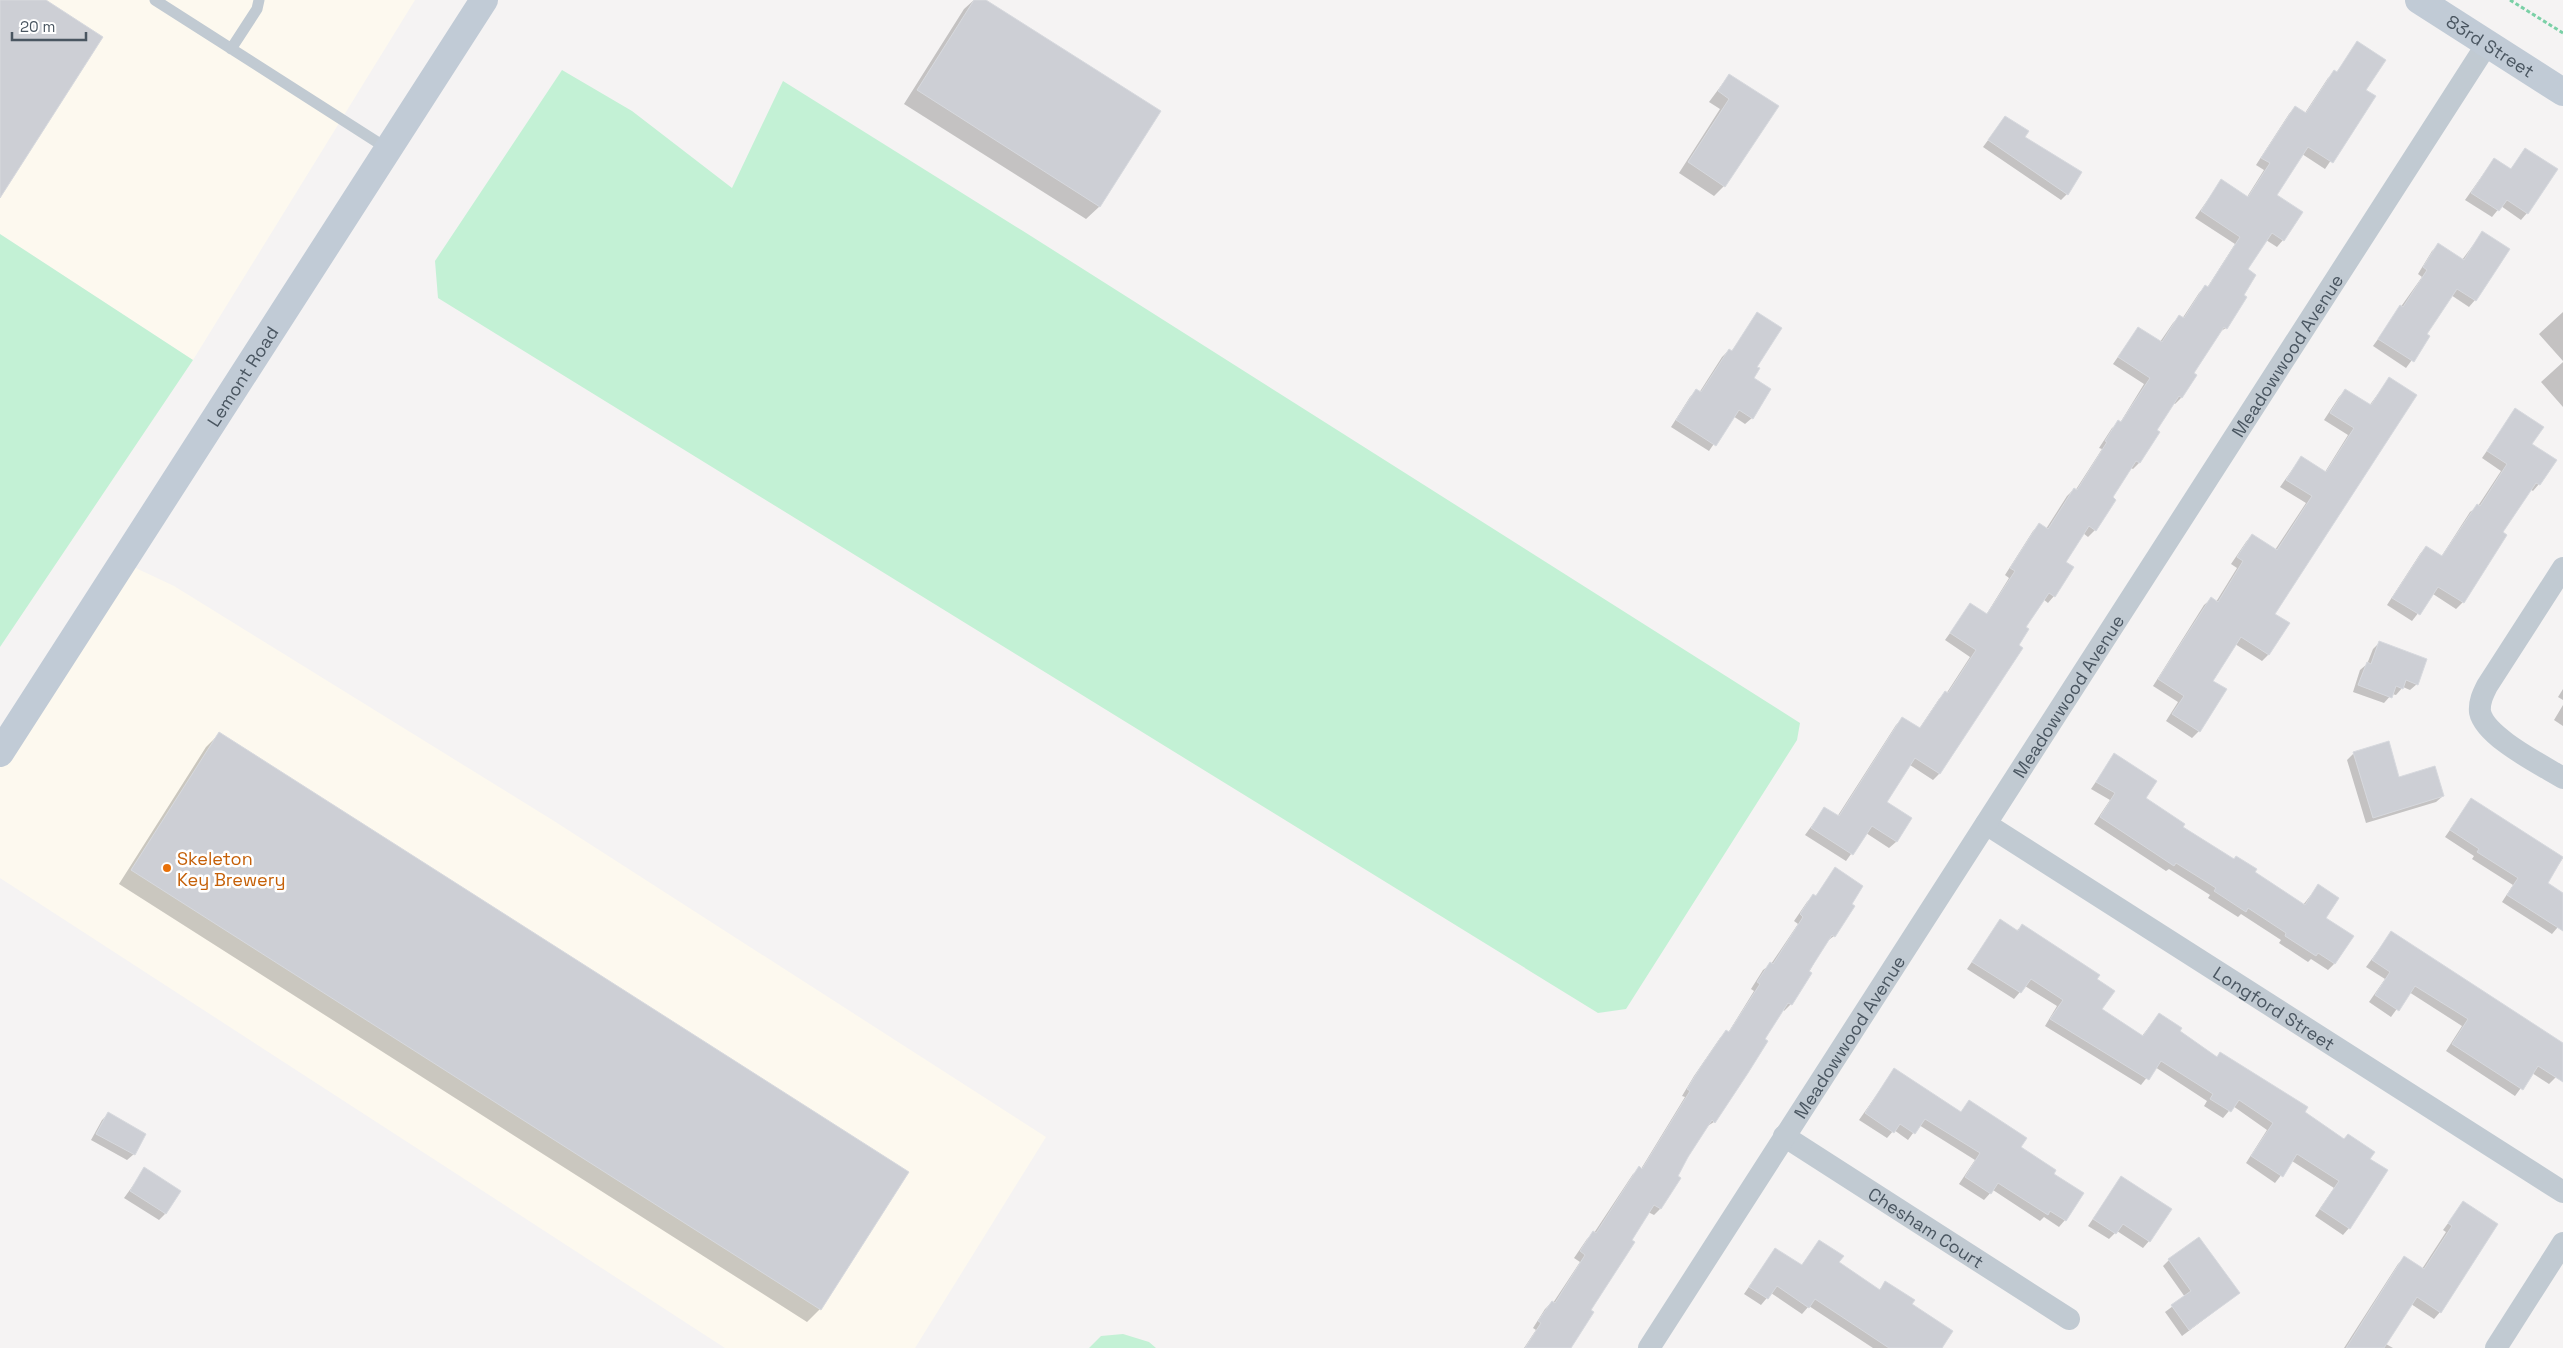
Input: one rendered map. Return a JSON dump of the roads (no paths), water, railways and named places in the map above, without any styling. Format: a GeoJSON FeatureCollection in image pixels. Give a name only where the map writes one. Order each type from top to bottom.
{"type":"FeatureCollection","features":[{"type":"Feature","properties":{"kind":"main road","name":"Lemont Road"},"geometry":{"type":"LineString","coordinates":[[0,753],[484,0]]}},
{"type":"Feature","properties":{"kind":"main road","name":"83rd Street"},"geometry":{"type":"LineString","coordinates":[[2419,0],[2563,92]]}},
{"type":"Feature","properties":{"kind":"street","name":"Meadowwood Avenue"},"geometry":{"type":"LineString","coordinates":[[1649,1348],[2487,44]]}},
{"type":"Feature","properties":{"kind":"street"},"geometry":{"type":"LineString","coordinates":[[2563,568],[2487,686],[2481,698],[2480,713],[2490,729],[2503,740],[2563,778]]}},
{"type":"Feature","properties":{"kind":"street","name":"Longford Street"},"geometry":{"type":"LineString","coordinates":[[1986,824],[2563,1192]]}},
{"type":"Feature","properties":{"kind":"street","name":"Chesham Court"},"geometry":{"type":"LineString","coordinates":[[1784,1136],[2069,1319]]}},
{"type":"Feature","properties":{"kind":"street"},"geometry":{"type":"LineString","coordinates":[[2496,1348],[2563,1243]]}},
{"type":"Feature","properties":{"kind":"lane"},"geometry":{"type":"LineString","coordinates":[[155,0],[388,149]]}},
{"type":"Feature","properties":{"kind":"lane"},"geometry":{"type":"LineString","coordinates":[[231,49],[257,9],[259,0]]}},
{"type":"Feature","properties":{"kind":"place","name":"Skeleton Key Brewery"},"geometry":{"type":"Point","coordinates":[167,868]}}]}
